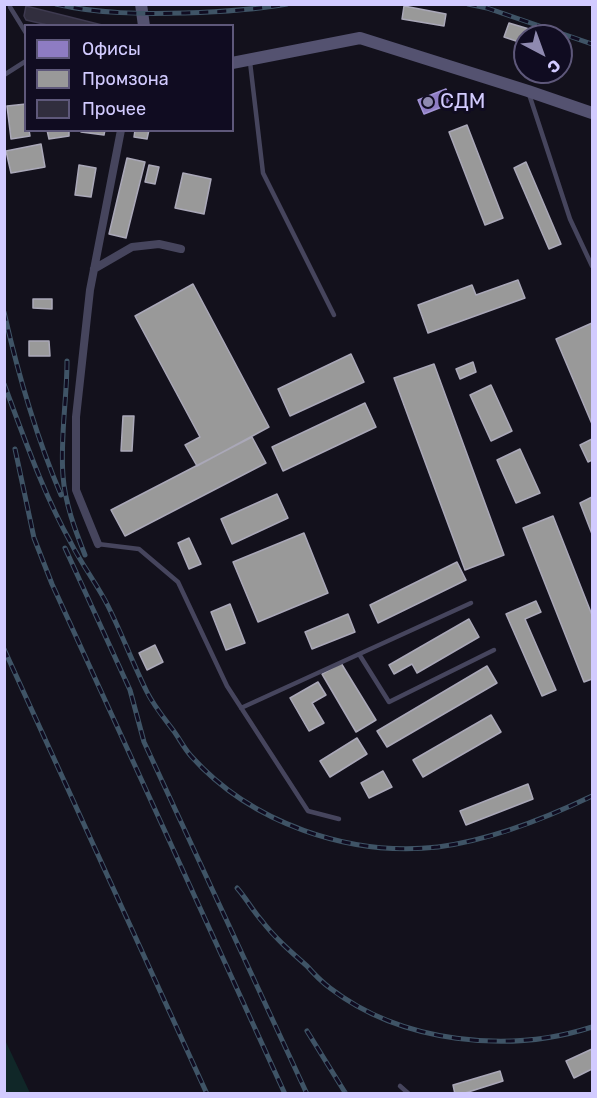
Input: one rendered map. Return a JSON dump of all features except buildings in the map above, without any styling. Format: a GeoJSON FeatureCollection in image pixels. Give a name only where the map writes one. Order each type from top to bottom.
{"type":"FeatureCollection","features":[{"type":"Feature","properties":{"kind":"street"},"geometry":{"type":"LineString","coordinates":[[141,4],[144,24]]}},
{"type":"Feature","properties":{"kind":"street"},"geometry":{"type":"LineString","coordinates":[[234,63],[360,38],[592,113]]}},
{"type":"Feature","properties":{"kind":"street"},"geometry":{"type":"LineString","coordinates":[[98,544],[76,490],[76,417],[90,290],[121,132]]}},
{"type":"Feature","properties":{"kind":"street"},"geometry":{"type":"LineString","coordinates":[[94,268],[132,247],[159,244],[181,249]]}},
{"type":"Feature","properties":{"kind":"lane"},"geometry":{"type":"LineString","coordinates":[[10,7],[24,30]]}},
{"type":"Feature","properties":{"kind":"lane"},"geometry":{"type":"LineString","coordinates":[[250,60],[263,173],[334,315]]}},
{"type":"Feature","properties":{"kind":"lane"},"geometry":{"type":"LineString","coordinates":[[4,75],[24,63]]}},
{"type":"Feature","properties":{"kind":"lane"},"geometry":{"type":"LineString","coordinates":[[528,91],[570,219],[592,266]]}},
{"type":"Feature","properties":{"kind":"lane"},"geometry":{"type":"LineString","coordinates":[[98,544],[139,549],[178,582],[227,686],[308,811],[339,819]]}},
{"type":"Feature","properties":{"kind":"lane"},"geometry":{"type":"LineString","coordinates":[[241,708],[471,603]]}},
{"type":"Feature","properties":{"kind":"lane"},"geometry":{"type":"LineString","coordinates":[[359,654],[388,702],[494,650]]}},
{"type":"Feature","properties":{"kind":"lane"},"geometry":{"type":"LineString","coordinates":[[400,1086],[409,1094]]}},
{"type":"Feature","properties":{"kind":"green space"},"geometry":{"type":"Polygon","coordinates":[[[5,1040],[30,1093],[5,1093],[5,1040]]]}},
{"type":"Feature","properties":{"kind":"railway"},"geometry":{"type":"LineString","coordinates":[[56,4],[120,13],[223,11],[287,4]]}},
{"type":"Feature","properties":{"kind":"railway"},"geometry":{"type":"LineString","coordinates":[[468,4],[487,8],[592,44]]}},
{"type":"Feature","properties":{"kind":"railway"},"geometry":{"type":"LineString","coordinates":[[4,312],[28,405],[61,495]]}},
{"type":"Feature","properties":{"kind":"railway"},"geometry":{"type":"LineString","coordinates":[[67,361],[62,447],[63,476],[68,506],[85,555]]}},
{"type":"Feature","properties":{"kind":"railway"},"geometry":{"type":"LineString","coordinates":[[4,384],[34,465],[52,505],[75,551],[108,606],[150,697],[191,756],[215,780],[242,800],[272,817],[337,840],[404,849],[458,844],[497,834],[555,813],[592,796]]}},
{"type":"Feature","properties":{"kind":"railway"},"geometry":{"type":"LineString","coordinates":[[15,449],[34,538],[52,584],[285,1094]]}},
{"type":"Feature","properties":{"kind":"railway"},"geometry":{"type":"LineString","coordinates":[[65,548],[130,690],[144,742],[307,1094]]}},
{"type":"Feature","properties":{"kind":"railway"},"geometry":{"type":"LineString","coordinates":[[4,649],[207,1094]]}},
{"type":"Feature","properties":{"kind":"railway"},"geometry":{"type":"LineString","coordinates":[[237,888],[272,933],[324,983],[358,1007],[389,1021],[422,1032],[491,1041],[526,1040],[592,1027]]}},
{"type":"Feature","properties":{"kind":"railway"},"geometry":{"type":"LineString","coordinates":[[307,1031],[346,1094]]}},
{"type":"Feature","properties":{"kind":"place","name":"СДМ"},"geometry":{"type":"Point","coordinates":[428,102]}}]}
